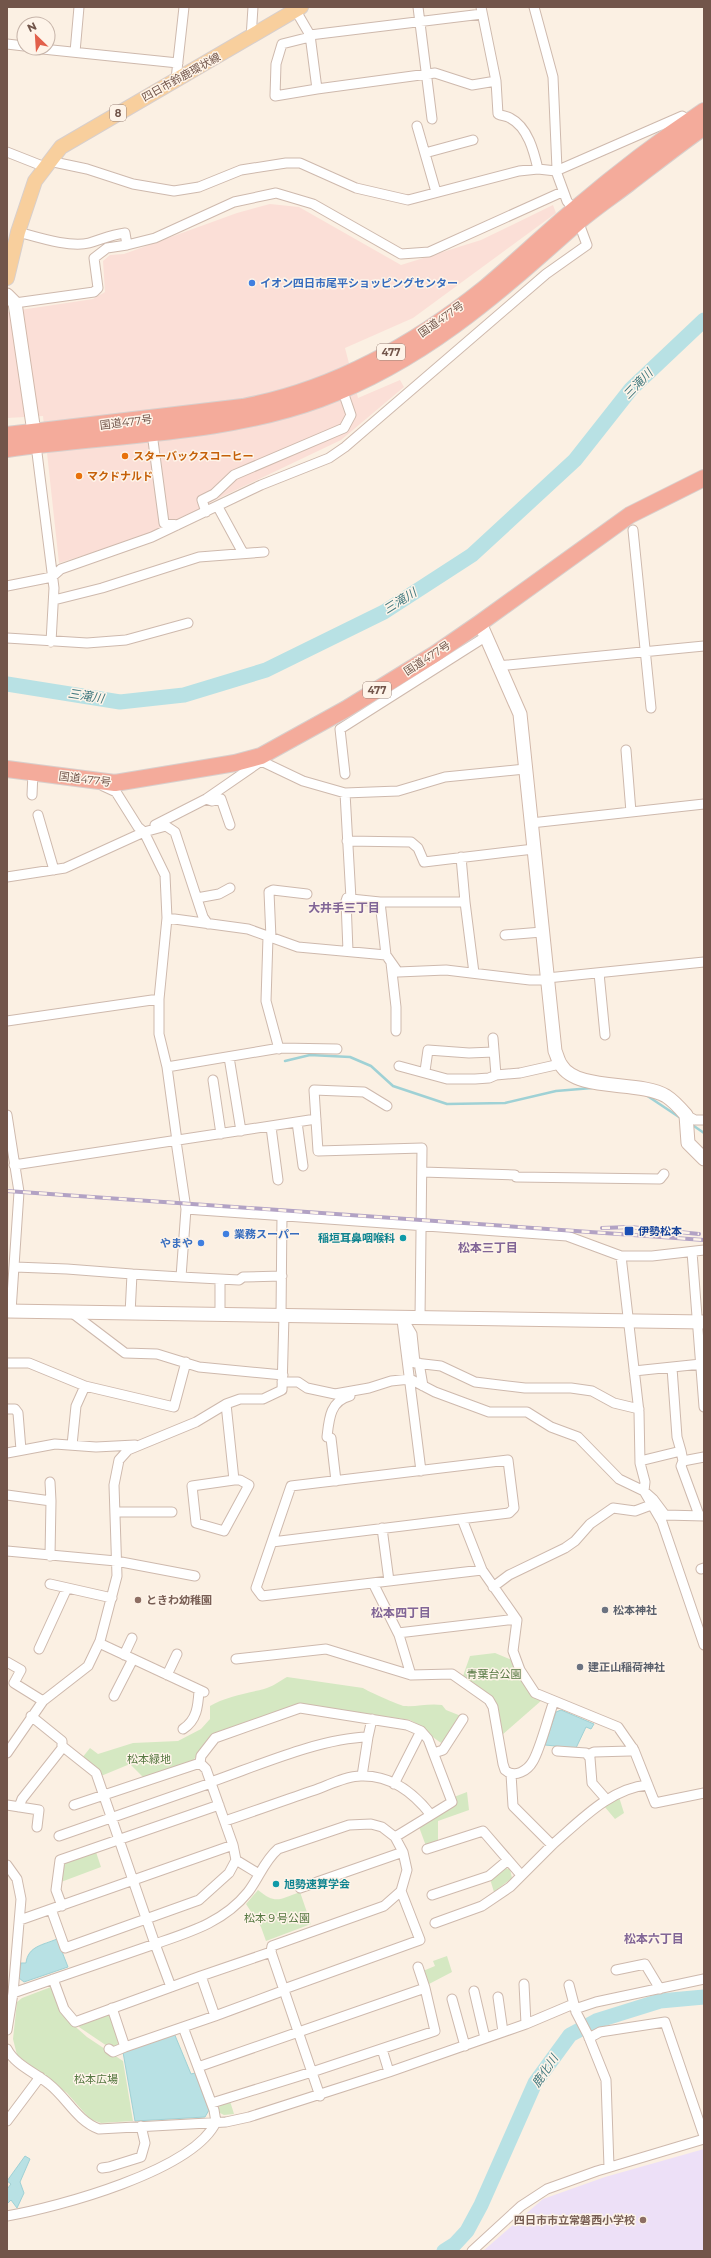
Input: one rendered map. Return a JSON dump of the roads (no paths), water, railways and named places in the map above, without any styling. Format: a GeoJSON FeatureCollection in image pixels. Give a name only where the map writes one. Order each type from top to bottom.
{"type":"FeatureCollection","features":[{"type":"Feature","properties":{"kind":"highway","name":"国道477号"},"geometry":{"type":"LineString","coordinates":[[7,449],[35,438],[243,407],[267,402],[316,388],[340,384],[394,366],[446,333],[495,296],[576,216],[689,121],[704,111]]}},
{"type":"Feature","properties":{"kind":"highway","name":"国道477号"},"geometry":{"type":"LineString","coordinates":[[576,216],[704,127]]}},
{"type":"Feature","properties":{"kind":"highway","name":"国道477号"},"geometry":{"type":"LineString","coordinates":[[7,435],[35,438],[152,432],[262,416],[318,400],[340,384]]}},
{"type":"Feature","properties":{"kind":"highway","name":"国道477号"},"geometry":{"type":"LineString","coordinates":[[7,769],[115,783],[261,758],[483,630],[618,522],[704,478]]}},
{"type":"Feature","properties":{"kind":"main road","name":"四日市鈴鹿環状線"},"geometry":{"type":"LineString","coordinates":[[7,278],[18,232],[35,181],[47,164],[67,142],[176,79],[251,38],[298,9]]}},
{"type":"Feature","properties":{"kind":"street"},"geometry":{"type":"LineString","coordinates":[[75,52],[80,7]]}},
{"type":"Feature","properties":{"kind":"street"},"geometry":{"type":"LineString","coordinates":[[176,79],[184,7]]}},
{"type":"Feature","properties":{"kind":"street"},"geometry":{"type":"LineString","coordinates":[[251,38],[253,7]]}},
{"type":"Feature","properties":{"kind":"street"},"geometry":{"type":"LineString","coordinates":[[418,7],[432,119]]}},
{"type":"Feature","properties":{"kind":"street"},"geometry":{"type":"LineString","coordinates":[[7,586],[52,577],[61,569],[118,550],[218,507],[261,484],[329,458],[345,447],[546,274],[586,245],[576,216],[562,192],[556,170],[553,77],[534,7]]}},
{"type":"Feature","properties":{"kind":"street"},"geometry":{"type":"LineString","coordinates":[[298,9],[310,36],[317,89]]}},
{"type":"Feature","properties":{"kind":"street"},"geometry":{"type":"LineString","coordinates":[[496,81],[472,85],[435,73],[275,96],[276,64],[282,44],[310,36],[420,23],[482,10],[496,81],[498,114],[510,118],[524,132],[533,148],[538,169]]}},
{"type":"Feature","properties":{"kind":"street"},"geometry":{"type":"LineString","coordinates":[[56,50],[178,63]]}},
{"type":"Feature","properties":{"kind":"street"},"geometry":{"type":"LineString","coordinates":[[7,152],[47,164],[88,169],[133,184],[174,191],[199,187],[236,171],[291,162],[307,165],[356,188],[402,200],[408,200],[519,170],[556,170],[682,116],[689,121]]}},
{"type":"Feature","properties":{"kind":"street"},"geometry":{"type":"LineString","coordinates":[[417,126],[436,192]]}},
{"type":"Feature","properties":{"kind":"street"},"geometry":{"type":"LineString","coordinates":[[424,153],[472,140]]}},
{"type":"Feature","properties":{"kind":"street"},"geometry":{"type":"LineString","coordinates":[[51,642],[54,600],[52,577],[35,438],[11,299],[94,292],[98,288],[94,258],[107,248],[155,238],[234,202],[276,193],[313,204],[401,254],[429,252],[562,192]]}},
{"type":"Feature","properties":{"kind":"street"},"geometry":{"type":"LineString","coordinates":[[18,232],[55,241],[79,244],[88,243],[108,235],[127,233],[127,245]]}},
{"type":"Feature","properties":{"kind":"street"},"geometry":{"type":"LineString","coordinates":[[206,512],[202,500],[214,494],[234,475],[344,428],[351,415],[340,384]]}},
{"type":"Feature","properties":{"kind":"street"},"geometry":{"type":"LineString","coordinates":[[152,432],[164,523],[177,525]]}},
{"type":"Feature","properties":{"kind":"street"},"geometry":{"type":"LineString","coordinates":[[218,507],[243,554]]}},
{"type":"Feature","properties":{"kind":"street"},"geometry":{"type":"LineString","coordinates":[[633,530],[651,708]]}},
{"type":"Feature","properties":{"kind":"street"},"geometry":{"type":"LineString","coordinates":[[54,600],[102,588],[198,557],[264,552]]}},
{"type":"Feature","properties":{"kind":"street"},"geometry":{"type":"LineString","coordinates":[[7,638],[51,642],[87,643],[130,640],[188,623]]}},
{"type":"Feature","properties":{"kind":"street"},"geometry":{"type":"LineString","coordinates":[[344,774],[340,729],[483,630],[497,666],[520,714],[555,1050],[560,1064],[573,1075],[585,1080],[636,1087],[666,1096],[687,1120],[688,1143],[704,1158]]}},
{"type":"Feature","properties":{"kind":"street"},"geometry":{"type":"LineString","coordinates":[[497,666],[704,646]]}},
{"type":"Feature","properties":{"kind":"street"},"geometry":{"type":"LineString","coordinates":[[626,750],[631,812]]}},
{"type":"Feature","properties":{"kind":"street"},"geometry":{"type":"LineString","coordinates":[[7,876],[65,868],[144,832],[206,799],[261,758],[303,781],[345,793],[398,791],[445,778],[526,769]]}},
{"type":"Feature","properties":{"kind":"street"},"geometry":{"type":"LineString","coordinates":[[32,795],[33,772]]}},
{"type":"Feature","properties":{"kind":"street"},"geometry":{"type":"LineString","coordinates":[[86,779],[116,792],[138,827],[144,832],[165,875],[167,918],[159,999],[159,1034],[167,1067],[186,1209],[181,1277]]}},
{"type":"Feature","properties":{"kind":"street"},"geometry":{"type":"LineString","coordinates":[[345,793],[351,899]]}},
{"type":"Feature","properties":{"kind":"street"},"geometry":{"type":"LineString","coordinates":[[206,799],[212,801],[221,799],[230,825]]}},
{"type":"Feature","properties":{"kind":"street"},"geometry":{"type":"LineString","coordinates":[[531,822],[704,804]]}},
{"type":"Feature","properties":{"kind":"street"},"geometry":{"type":"LineString","coordinates":[[38,815],[54,870]]}},
{"type":"Feature","properties":{"kind":"street"},"geometry":{"type":"LineString","coordinates":[[144,832],[162,826],[169,827],[174,832],[203,917],[208,924]]}},
{"type":"Feature","properties":{"kind":"street"},"geometry":{"type":"LineString","coordinates":[[347,841],[411,842],[418,848],[424,862],[534,849]]}},
{"type":"Feature","properties":{"kind":"street"},"geometry":{"type":"LineString","coordinates":[[461,857],[474,973]]}},
{"type":"Feature","properties":{"kind":"street"},"geometry":{"type":"LineString","coordinates":[[197,898],[220,894],[230,888]]}},
{"type":"Feature","properties":{"kind":"street"},"geometry":{"type":"LineString","coordinates":[[279,1049],[266,1002],[269,937],[269,892],[273,890],[307,894]]}},
{"type":"Feature","properties":{"kind":"street"},"geometry":{"type":"LineString","coordinates":[[348,951],[347,898],[380,902],[465,902]]}},
{"type":"Feature","properties":{"kind":"street"},"geometry":{"type":"LineString","coordinates":[[380,902],[396,1007],[396,1031]]}},
{"type":"Feature","properties":{"kind":"street"},"geometry":{"type":"LineString","coordinates":[[167,918],[248,929],[298,947],[348,951],[389,958],[398,972],[446,970],[530,980],[704,962]]}},
{"type":"Feature","properties":{"kind":"street"},"geometry":{"type":"LineString","coordinates":[[504,935],[542,932]]}},
{"type":"Feature","properties":{"kind":"street"},"geometry":{"type":"LineString","coordinates":[[599,973],[605,1035]]}},
{"type":"Feature","properties":{"kind":"street"},"geometry":{"type":"LineString","coordinates":[[7,1021],[159,999]]}},
{"type":"Feature","properties":{"kind":"street"},"geometry":{"type":"LineString","coordinates":[[493,1038],[496,1074]]}},
{"type":"Feature","properties":{"kind":"street"},"geometry":{"type":"LineString","coordinates":[[167,1067],[279,1049],[337,1049]]}},
{"type":"Feature","properties":{"kind":"street"},"geometry":{"type":"LineString","coordinates":[[425,1071],[428,1050],[494,1052]]}},
{"type":"Feature","properties":{"kind":"street"},"geometry":{"type":"LineString","coordinates":[[230,1057],[241,1131]]}},
{"type":"Feature","properties":{"kind":"street"},"geometry":{"type":"LineString","coordinates":[[399,1066],[456,1079],[489,1078],[496,1074],[520,1073],[560,1064]]}},
{"type":"Feature","properties":{"kind":"street"},"geometry":{"type":"LineString","coordinates":[[213,1080],[221,1134]]}},
{"type":"Feature","properties":{"kind":"street"},"geometry":{"type":"LineString","coordinates":[[387,1106],[364,1092],[314,1090],[318,1151],[422,1148],[420,1318]]}},
{"type":"Feature","properties":{"kind":"street"},"geometry":{"type":"LineString","coordinates":[[7,1115],[14,1165],[12,1184],[19,1192],[12,1222],[15,1267],[9,1311],[701,1322]]}},
{"type":"Feature","properties":{"kind":"street"},"geometry":{"type":"LineString","coordinates":[[14,1165],[316,1120]]}},
{"type":"Feature","properties":{"kind":"street"},"geometry":{"type":"LineString","coordinates":[[687,1120],[704,1120]]}},
{"type":"Feature","properties":{"kind":"street"},"geometry":{"type":"LineString","coordinates":[[297,1122],[303,1166]]}},
{"type":"Feature","properties":{"kind":"street"},"geometry":{"type":"LineString","coordinates":[[271,1127],[278,1180]]}},
{"type":"Feature","properties":{"kind":"street"},"geometry":{"type":"LineString","coordinates":[[422,1172],[583,1178],[660,1179],[664,1174]]}},
{"type":"Feature","properties":{"kind":"street"},"geometry":{"type":"LineString","coordinates":[[186,1209],[567,1236],[621,1256],[704,1250]]}},
{"type":"Feature","properties":{"kind":"street"},"geometry":{"type":"LineString","coordinates":[[7,1753],[42,1701],[88,1666],[99,1643],[117,1576],[114,1485],[117,1465],[128,1450],[196,1422],[226,1404],[240,1399],[263,1399],[282,1390],[282,1216]]}},
{"type":"Feature","properties":{"kind":"street"},"geometry":{"type":"LineString","coordinates":[[692,1252],[701,1322],[701,1364],[704,1407]]}},
{"type":"Feature","properties":{"kind":"street"},"geometry":{"type":"LineString","coordinates":[[621,1256],[627,1320],[639,1409],[640,1461],[645,1482],[644,1492],[662,1522],[704,1644]]}},
{"type":"Feature","properties":{"kind":"street"},"geometry":{"type":"LineString","coordinates":[[15,1267],[67,1269],[220,1280],[282,1276]]}},
{"type":"Feature","properties":{"kind":"street"},"geometry":{"type":"LineString","coordinates":[[130,1314],[132,1274]]}},
{"type":"Feature","properties":{"kind":"street"},"geometry":{"type":"LineString","coordinates":[[220,1280],[220,1315]]}},
{"type":"Feature","properties":{"kind":"street"},"geometry":{"type":"LineString","coordinates":[[71,1312],[125,1353],[157,1354],[199,1367],[282,1378],[298,1382],[308,1388],[335,1394],[369,1388],[391,1381],[410,1381],[489,1412],[527,1412],[551,1427],[578,1437],[619,1479],[644,1492],[665,1515],[702,1515],[681,1466],[683,1461],[677,1437],[672,1368]]}},
{"type":"Feature","properties":{"kind":"street"},"geometry":{"type":"LineString","coordinates":[[402,1317],[412,1334],[415,1363],[440,1366],[475,1382],[525,1388],[571,1388],[592,1391],[614,1403],[639,1409]]}},
{"type":"Feature","properties":{"kind":"street"},"geometry":{"type":"LineString","coordinates":[[402,1317],[420,1471]]}},
{"type":"Feature","properties":{"kind":"street"},"geometry":{"type":"LineString","coordinates":[[7,1363],[29,1363],[85,1386],[91,1385],[174,1408],[186,1362]]}},
{"type":"Feature","properties":{"kind":"street"},"geometry":{"type":"LineString","coordinates":[[419,1363],[423,1386]]}},
{"type":"Feature","properties":{"kind":"street"},"geometry":{"type":"LineString","coordinates":[[634,1371],[701,1364]]}},
{"type":"Feature","properties":{"kind":"street"},"geometry":{"type":"LineString","coordinates":[[336,1481],[328,1424],[337,1401],[410,1381]]}},
{"type":"Feature","properties":{"kind":"street"},"geometry":{"type":"LineString","coordinates":[[72,1445],[76,1406],[85,1386]]}},
{"type":"Feature","properties":{"kind":"street"},"geometry":{"type":"LineString","coordinates":[[226,1404],[234,1480]]}},
{"type":"Feature","properties":{"kind":"street"},"geometry":{"type":"LineString","coordinates":[[7,1409],[14,1409],[18,1413],[21,1450]]}},
{"type":"Feature","properties":{"kind":"street"},"geometry":{"type":"LineString","coordinates":[[7,1453],[55,1444],[124,1447],[139,1445]]}},
{"type":"Feature","properties":{"kind":"street"},"geometry":{"type":"LineString","coordinates":[[640,1461],[681,1451]]}},
{"type":"Feature","properties":{"kind":"street"},"geometry":{"type":"LineString","coordinates":[[683,1461],[704,1456]]}},
{"type":"Feature","properties":{"kind":"street"},"geometry":{"type":"LineString","coordinates":[[272,1542],[509,1513],[514,1508],[508,1460],[291,1486],[256,1588],[262,1596],[482,1570]]}},
{"type":"Feature","properties":{"kind":"street"},"geometry":{"type":"LineString","coordinates":[[234,1480],[240,1480],[249,1485],[224,1531],[196,1523],[192,1486],[234,1480]]}},
{"type":"Feature","properties":{"kind":"street"},"geometry":{"type":"LineString","coordinates":[[50,1482],[50,1556]]}},
{"type":"Feature","properties":{"kind":"street"},"geometry":{"type":"LineString","coordinates":[[7,1496],[51,1501]]}},
{"type":"Feature","properties":{"kind":"street"},"geometry":{"type":"LineString","coordinates":[[493,1587],[509,1575],[565,1548],[575,1541],[590,1524],[613,1508],[636,1510],[651,1504]]}},
{"type":"Feature","properties":{"kind":"street"},"geometry":{"type":"LineString","coordinates":[[115,1512],[172,1512]]}},
{"type":"Feature","properties":{"kind":"street"},"geometry":{"type":"LineString","coordinates":[[462,1519],[482,1570],[516,1619],[513,1651],[520,1670],[535,1693],[618,1727],[633,1748],[655,1803],[704,1793]]}},
{"type":"Feature","properties":{"kind":"street"},"geometry":{"type":"LineString","coordinates":[[382,1528],[389,1581]]}},
{"type":"Feature","properties":{"kind":"street"},"geometry":{"type":"LineString","coordinates":[[7,1551],[116,1561],[195,1576]]}},
{"type":"Feature","properties":{"kind":"street"},"geometry":{"type":"LineString","coordinates":[[373,1583],[398,1633],[411,1675]]}},
{"type":"Feature","properties":{"kind":"street"},"geometry":{"type":"LineString","coordinates":[[50,1584],[112,1598]]}},
{"type":"Feature","properties":{"kind":"street"},"geometry":{"type":"LineString","coordinates":[[39,1649],[67,1588]]}},
{"type":"Feature","properties":{"kind":"street"},"geometry":{"type":"LineString","coordinates":[[398,1633],[516,1619]]}},
{"type":"Feature","properties":{"kind":"street"},"geometry":{"type":"LineString","coordinates":[[124,1655],[132,1638]]}},
{"type":"Feature","properties":{"kind":"street"},"geometry":{"type":"LineString","coordinates":[[99,1643],[202,1692],[195,1715],[191,1722],[183,1729]]}},
{"type":"Feature","properties":{"kind":"street"},"geometry":{"type":"LineString","coordinates":[[236,1659],[326,1650],[411,1675],[452,1674],[489,1700],[494,1708],[503,1764],[505,1770],[511,1774],[522,1772],[533,1761],[554,1701]]}},
{"type":"Feature","properties":{"kind":"street"},"geometry":{"type":"LineString","coordinates":[[165,1674],[174,1655]]}},
{"type":"Feature","properties":{"kind":"street"},"geometry":{"type":"LineString","coordinates":[[114,1696],[133,1659]]}},
{"type":"Feature","properties":{"kind":"street"},"geometry":{"type":"LineString","coordinates":[[7,1662],[21,1670],[14,1683],[42,1701]]}},
{"type":"Feature","properties":{"kind":"street"},"geometry":{"type":"LineString","coordinates":[[200,1763],[201,1756],[215,1738],[300,1708],[408,1724],[421,1731],[428,1739],[452,1802],[395,1836]]}},
{"type":"Feature","properties":{"kind":"street"},"geometry":{"type":"LineString","coordinates":[[31,1716],[62,1741],[63,1747],[96,1773],[171,1987]]}},
{"type":"Feature","properties":{"kind":"street"},"geometry":{"type":"LineString","coordinates":[[362,1776],[372,1718]]}},
{"type":"Feature","properties":{"kind":"street"},"geometry":{"type":"LineString","coordinates":[[434,1753],[443,1750],[464,1719]]}},
{"type":"Feature","properties":{"kind":"street"},"geometry":{"type":"LineString","coordinates":[[394,1784],[421,1731]]}},
{"type":"Feature","properties":{"kind":"street"},"geometry":{"type":"LineString","coordinates":[[59,1836],[330,1742],[352,1737],[368,1737]]}},
{"type":"Feature","properties":{"kind":"street"},"geometry":{"type":"LineString","coordinates":[[19,1807],[22,1799],[63,1747]]}},
{"type":"Feature","properties":{"kind":"street"},"geometry":{"type":"LineString","coordinates":[[588,1755],[594,1752],[630,1751],[633,1748]]}},
{"type":"Feature","properties":{"kind":"street"},"geometry":{"type":"LineString","coordinates":[[557,1752],[586,1753],[590,1758],[592,1783],[606,1799]]}},
{"type":"Feature","properties":{"kind":"street"},"geometry":{"type":"LineString","coordinates":[[51,1909],[65,1948],[199,1900],[229,1873],[236,1860],[233,1845],[206,1769],[200,1763]]}},
{"type":"Feature","properties":{"kind":"street"},"geometry":{"type":"LineString","coordinates":[[74,1806],[200,1763]]}},
{"type":"Feature","properties":{"kind":"street"},"geometry":{"type":"LineString","coordinates":[[511,1774],[513,1806],[552,1845]]}},
{"type":"Feature","properties":{"kind":"street"},"geometry":{"type":"LineString","coordinates":[[225,1821],[344,1780],[362,1776],[394,1784],[414,1796],[431,1815]]}},
{"type":"Feature","properties":{"kind":"street"},"geometry":{"type":"LineString","coordinates":[[435,1923],[482,1906],[510,1887],[552,1845],[606,1799],[639,1786],[648,1785]]}},
{"type":"Feature","properties":{"kind":"street"},"geometry":{"type":"LineString","coordinates":[[7,1805],[39,1810],[37,1827]]}},
{"type":"Feature","properties":{"kind":"street"},"geometry":{"type":"LineString","coordinates":[[62,1906],[56,1890],[60,1860],[219,1805]]}},
{"type":"Feature","properties":{"kind":"street"},"geometry":{"type":"LineString","coordinates":[[13,1993],[198,1929],[226,1914],[248,1892],[259,1874],[278,1850],[349,1825],[365,1823],[376,1825],[395,1836],[403,1852],[407,1870],[401,1891],[384,1906],[272,1946],[271,1952],[320,2096]]}},
{"type":"Feature","properties":{"kind":"street"},"geometry":{"type":"LineString","coordinates":[[428,1849],[483,1831],[521,1875]]}},
{"type":"Feature","properties":{"kind":"street"},"geometry":{"type":"LineString","coordinates":[[20,1920],[233,1845]]}},
{"type":"Feature","properties":{"kind":"street"},"geometry":{"type":"LineString","coordinates":[[300,1888],[403,1852]]}},
{"type":"Feature","properties":{"kind":"street"},"geometry":{"type":"LineString","coordinates":[[236,1860],[259,1874]]}},
{"type":"Feature","properties":{"kind":"street"},"geometry":{"type":"LineString","coordinates":[[432,1895],[489,1876],[508,1860]]}},
{"type":"Feature","properties":{"kind":"street"},"geometry":{"type":"LineString","coordinates":[[7,1865],[17,1879],[21,1899],[20,1920],[11,1982],[13,1993],[7,2030]]}},
{"type":"Feature","properties":{"kind":"street"},"geometry":{"type":"LineString","coordinates":[[109,2049],[113,2052],[420,1940],[401,1891]]}},
{"type":"Feature","properties":{"kind":"street"},"geometry":{"type":"LineString","coordinates":[[53,1979],[64,2010],[75,2022],[271,1952]]}},
{"type":"Feature","properties":{"kind":"street"},"geometry":{"type":"LineString","coordinates":[[616,1970],[645,1964],[660,1989]]}},
{"type":"Feature","properties":{"kind":"street"},"geometry":{"type":"LineString","coordinates":[[212,2103],[312,2072],[434,2031],[425,1988],[418,1967]]}},
{"type":"Feature","properties":{"kind":"street"},"geometry":{"type":"LineString","coordinates":[[201,1976],[215,2016]]}},
{"type":"Feature","properties":{"kind":"street"},"geometry":{"type":"LineString","coordinates":[[576,2009],[596,2002],[704,1979]]}},
{"type":"Feature","properties":{"kind":"street"},"geometry":{"type":"LineString","coordinates":[[524,1984],[526,2024]]}},
{"type":"Feature","properties":{"kind":"street"},"geometry":{"type":"LineString","coordinates":[[569,1984],[576,2009],[606,2080],[609,2167]]}},
{"type":"Feature","properties":{"kind":"street"},"geometry":{"type":"LineString","coordinates":[[198,2067],[425,1988]]}},
{"type":"Feature","properties":{"kind":"street"},"geometry":{"type":"LineString","coordinates":[[474,1991],[485,2038]]}},
{"type":"Feature","properties":{"kind":"street"},"geometry":{"type":"LineString","coordinates":[[498,1997],[502,2032]]}},
{"type":"Feature","properties":{"kind":"street"},"geometry":{"type":"LineString","coordinates":[[452,1999],[465,2046]]}},
{"type":"Feature","properties":{"kind":"street"},"geometry":{"type":"LineString","coordinates":[[8,2054],[58,2092],[82,2119],[91,2126],[99,2129],[216,2122],[249,2117],[320,2096],[526,2024],[571,2005],[576,2009]]}},
{"type":"Feature","properties":{"kind":"street"},"geometry":{"type":"LineString","coordinates":[[112,2008],[125,2047]]}},
{"type":"Feature","properties":{"kind":"street"},"geometry":{"type":"LineString","coordinates":[[472,2251],[533,2197],[572,2179],[704,2138],[665,2022],[600,2032],[589,2037]]}},
{"type":"Feature","properties":{"kind":"street"},"geometry":{"type":"LineString","coordinates":[[7,2216],[64,2204],[149,2173],[168,2164],[207,2136],[216,2122],[212,2103],[183,2027]]}},
{"type":"Feature","properties":{"kind":"street"},"geometry":{"type":"LineString","coordinates":[[382,2049],[390,2072]]}},
{"type":"Feature","properties":{"kind":"street"},"geometry":{"type":"LineString","coordinates":[[7,2120],[40,2077]]}},
{"type":"Feature","properties":{"kind":"street"},"geometry":{"type":"LineString","coordinates":[[102,2168],[141,2157],[145,2143],[141,2126]]}},
{"type":"Feature","properties":{"kind":"water"},"geometry":{"type":"Polygon","coordinates":[[[561,1710],[594,1724],[591,1729],[586,1727],[576,1748],[545,1745],[556,1712],[561,1710]]]}},
{"type":"Feature","properties":{"kind":"water"},"geometry":{"type":"Polygon","coordinates":[[[57,1939],[68,1967],[24,1982],[19,1978],[21,1963],[26,1963],[27,1957],[30,1953],[37,1947],[57,1939]]]}},
{"type":"Feature","properties":{"kind":"water"},"geometry":{"type":"Polygon","coordinates":[[[174,2033],[191,2074],[195,2073],[209,2110],[205,2117],[135,2121],[123,2052],[174,2033]]]}},
{"type":"Feature","properties":{"kind":"water"},"geometry":{"type":"Polygon","coordinates":[[[25,2156],[30,2159],[20,2182],[24,2193],[17,2208],[11,2200],[7,2204],[7,2189],[11,2184],[7,2181],[25,2156]]]}},
{"type":"Feature","properties":{"kind":"waterway","name":"三滝川"},"geometry":{"type":"LineString","coordinates":[[7,684],[120,702],[184,695],[266,670],[384,612],[472,555],[575,460],[631,389],[704,320]]}},
{"type":"Feature","properties":{"kind":"waterway"},"geometry":{"type":"LineString","coordinates":[[285,1061],[310,1055],[350,1057],[371,1066],[393,1086],[447,1104],[505,1103],[556,1091],[592,1088]]}},
{"type":"Feature","properties":{"kind":"waterway"},"geometry":{"type":"LineString","coordinates":[[646,1095],[682,1119]]}},
{"type":"Feature","properties":{"kind":"waterway"},"geometry":{"type":"LineString","coordinates":[[691,1124],[704,1133]]}},
{"type":"Feature","properties":{"kind":"waterway","name":"鹿化川"},"geometry":{"type":"LineString","coordinates":[[444,2251],[455,2244],[467,2231],[481,2205],[535,2083],[570,2035],[596,2021],[660,2001],[704,1997]]}},
{"type":"Feature","properties":{"kind":"railway"},"geometry":{"type":"LineString","coordinates":[[7,1191],[704,1240]]}},
{"type":"Feature","properties":{"kind":"railway"},"geometry":{"type":"LineString","coordinates":[[602,1228],[630,1227],[699,1234]]}},
{"type":"Feature","properties":{"kind":"place","name":"イオン四日市尾平ショッピングセンター"},"geometry":{"type":"Point","coordinates":[252,283]}},
{"type":"Feature","properties":{"kind":"place","name":"スターバックスコーヒー"},"geometry":{"type":"Point","coordinates":[125,456]}},
{"type":"Feature","properties":{"kind":"place","name":"マクドナルド"},"geometry":{"type":"Point","coordinates":[79,476]}},
{"type":"Feature","properties":{"kind":"place","name":"伊勢松本"},"geometry":{"type":"Point","coordinates":[629,1231]}},
{"type":"Feature","properties":{"kind":"place","name":"業務スーパー"},"geometry":{"type":"Point","coordinates":[226,1234]}},
{"type":"Feature","properties":{"kind":"place","name":"稲垣耳鼻咽喉科"},"geometry":{"type":"Point","coordinates":[403,1238]}},
{"type":"Feature","properties":{"kind":"place","name":"やまや"},"geometry":{"type":"Point","coordinates":[201,1243]}},
{"type":"Feature","properties":{"kind":"place","name":"ときわ幼稚園"},"geometry":{"type":"Point","coordinates":[138,1600]}},
{"type":"Feature","properties":{"kind":"place","name":"松本神社"},"geometry":{"type":"Point","coordinates":[605,1610]}},
{"type":"Feature","properties":{"kind":"place","name":"建正山稲荷神社"},"geometry":{"type":"Point","coordinates":[580,1667]}},
{"type":"Feature","properties":{"kind":"place","name":"旭勢速算学会"},"geometry":{"type":"Point","coordinates":[276,1884]}},
{"type":"Feature","properties":{"kind":"place","name":"四日市市立常磐西小学校"},"geometry":{"type":"Point","coordinates":[643,2220]}},
{"type":"Feature","properties":{"kind":"district","name":"大井手三丁目"},"geometry":{"type":"Point","coordinates":[344,908]}},
{"type":"Feature","properties":{"kind":"district","name":"松本三丁目"},"geometry":{"type":"Point","coordinates":[488,1248]}},
{"type":"Feature","properties":{"kind":"district","name":"松本四丁目"},"geometry":{"type":"Point","coordinates":[401,1613]}},
{"type":"Feature","properties":{"kind":"district","name":"松本六丁目"},"geometry":{"type":"Point","coordinates":[654,1939]}},
{"type":"Feature","properties":{"kind":"park label","name":"青葉台公園"},"geometry":{"type":"Point","coordinates":[494,1674]}},
{"type":"Feature","properties":{"kind":"park label","name":"松本緑地"},"geometry":{"type":"Point","coordinates":[149,1759]}},
{"type":"Feature","properties":{"kind":"park label","name":"松本９号公園"},"geometry":{"type":"Point","coordinates":[277,1918]}},
{"type":"Feature","properties":{"kind":"park label","name":"松本広場"},"geometry":{"type":"Point","coordinates":[96,2079]}}]}
